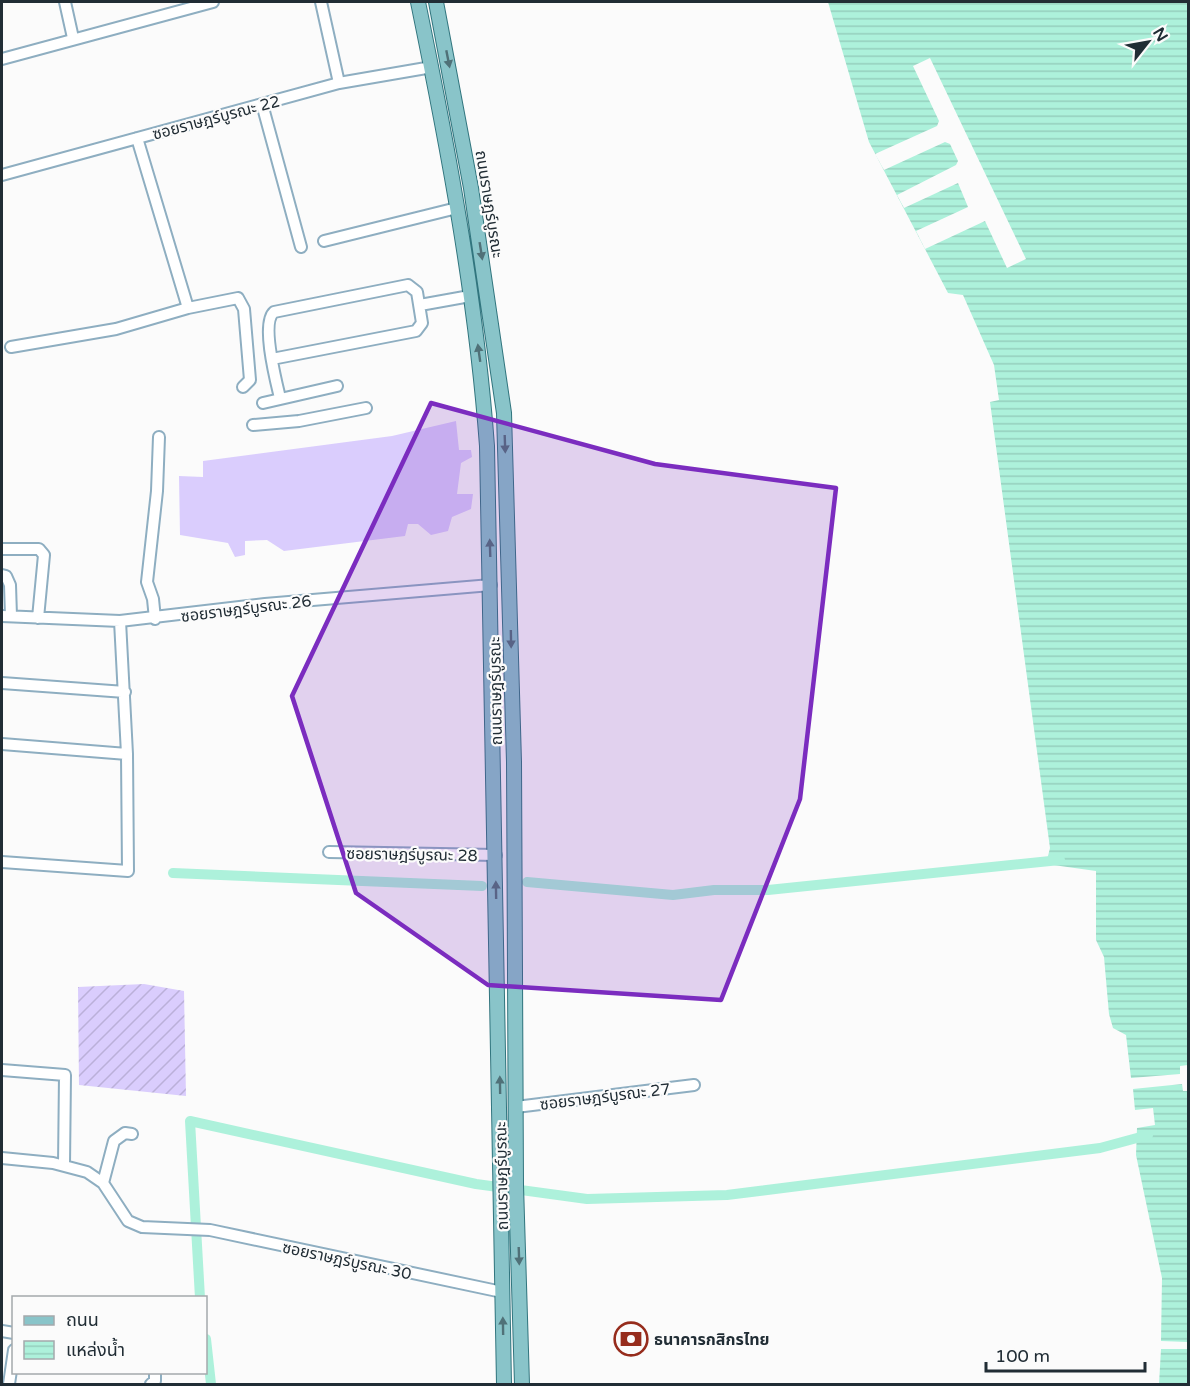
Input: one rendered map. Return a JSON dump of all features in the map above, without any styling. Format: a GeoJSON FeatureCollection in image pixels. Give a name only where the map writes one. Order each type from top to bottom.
{"type":"FeatureCollection","features":[{"type":"Feature","properties":{"kind":"main road","name":"ถนนราษฎร์บูรณะ"},"geometry":{"type":"LineString","coordinates":[[418,2],[457,208],[486,424],[491,585],[504,1384]]}},
{"type":"Feature","properties":{"kind":"main road","name":"ถนนราษฎร์บูรณะ"},"geometry":{"type":"LineString","coordinates":[[436,2],[471,188],[504,413],[513,750],[517,1192],[522,1384]]}},
{"type":"Feature","properties":{"kind":"street"},"geometry":{"type":"LineString","coordinates":[[65,2],[73,38]]}},
{"type":"Feature","properties":{"kind":"street"},"geometry":{"type":"LineString","coordinates":[[2,59],[213,2]]}},
{"type":"Feature","properties":{"kind":"street"},"geometry":{"type":"LineString","coordinates":[[321,2],[339,83]]}},
{"type":"Feature","properties":{"kind":"street","name":"ซอยราษฎร์บูรณะ 22"},"geometry":{"type":"LineString","coordinates":[[2,175],[339,83],[432,67]]}},
{"type":"Feature","properties":{"kind":"street"},"geometry":{"type":"LineString","coordinates":[[262,104],[301,246]]}},
{"type":"Feature","properties":{"kind":"street"},"geometry":{"type":"LineString","coordinates":[[137,138],[188,308]]}},
{"type":"Feature","properties":{"kind":"street"},"geometry":{"type":"LineString","coordinates":[[324,241],[457,208]]}},
{"type":"Feature","properties":{"kind":"street"},"geometry":{"type":"LineString","coordinates":[[272,359],[416,331],[422,323],[417,292],[414,287],[408,285],[274,312],[269,320],[272,359],[280,398]]}},
{"type":"Feature","properties":{"kind":"street"},"geometry":{"type":"LineString","coordinates":[[420,305],[470,296]]}},
{"type":"Feature","properties":{"kind":"street"},"geometry":{"type":"LineString","coordinates":[[10,347],[116,329],[188,308],[236,298],[241,300],[250,380],[243,387]]}},
{"type":"Feature","properties":{"kind":"street"},"geometry":{"type":"LineString","coordinates":[[263,402],[337,386]]}},
{"type":"Feature","properties":{"kind":"street"},"geometry":{"type":"LineString","coordinates":[[253,425],[299,421],[366,408]]}},
{"type":"Feature","properties":{"kind":"street"},"geometry":{"type":"LineString","coordinates":[[155,618],[153,599],[147,582],[154,534],[159,436]]}},
{"type":"Feature","properties":{"kind":"street"},"geometry":{"type":"LineString","coordinates":[[2,549],[39,549],[44,555],[38,618]]}},
{"type":"Feature","properties":{"kind":"street"},"geometry":{"type":"LineString","coordinates":[[2,575],[6,576],[10,585],[6,616]]}},
{"type":"Feature","properties":{"kind":"street","name":"ซอยราษฎร์บูรณะ 26"},"geometry":{"type":"LineString","coordinates":[[6,616],[120,621],[265,604],[491,585]]}},
{"type":"Feature","properties":{"kind":"street"},"geometry":{"type":"LineString","coordinates":[[2,862],[128,871],[127,754],[120,621]]}},
{"type":"Feature","properties":{"kind":"street"},"geometry":{"type":"LineString","coordinates":[[2,683],[125,692]]}},
{"type":"Feature","properties":{"kind":"street"},"geometry":{"type":"LineString","coordinates":[[2,744],[127,754]]}},
{"type":"Feature","properties":{"kind":"street","name":"ซอยราษฎร์บูรณะ 28"},"geometry":{"type":"LineString","coordinates":[[329,852],[496,855]]}},
{"type":"Feature","properties":{"kind":"street"},"geometry":{"type":"LineString","coordinates":[[2,1070],[65,1075],[64,1165]]}},
{"type":"Feature","properties":{"kind":"street","name":"ซอยราษฎร์บูรณะ 27"},"geometry":{"type":"LineString","coordinates":[[516,1107],[694,1085]]}},
{"type":"Feature","properties":{"kind":"street"},"geometry":{"type":"LineString","coordinates":[[2,1158],[64,1165],[87,1172],[104,1183],[114,1141],[125,1133],[132,1134]]}},
{"type":"Feature","properties":{"kind":"street","name":"ซอยราษฎร์บูรณะ 30"},"geometry":{"type":"LineString","coordinates":[[104,1183],[119,1210],[135,1224],[210,1230],[502,1293]]}},
{"type":"Feature","properties":{"kind":"street"},"geometry":{"type":"LineString","coordinates":[[9,1384],[12,1364]]}},
{"type":"Feature","properties":{"kind":"highlighted area"},"geometry":{"type":"Polygon","coordinates":[[[431,403],[655,464],[836,488],[800,799],[721,1000],[488,985],[356,893],[292,696],[431,403]]]}},
{"type":"Feature","properties":{"kind":"shaded area"},"geometry":{"type":"Polygon","coordinates":[[[456,421],[459,450],[471,450],[472,457],[461,463],[457,494],[473,494],[471,509],[452,517],[448,531],[431,535],[418,524],[408,524],[405,536],[284,551],[267,540],[245,541],[245,555],[235,557],[228,543],[180,535],[179,476],[203,477],[203,461],[392,436],[456,421]]]}},
{"type":"Feature","properties":{"kind":"shaded area"},"geometry":{"type":"Polygon","coordinates":[[[144,984],[184,991],[186,1096],[79,1085],[78,987],[144,984]]]}},
{"type":"Feature","properties":{"kind":"water"},"geometry":{"type":"Polygon","coordinates":[[[828,2],[1188,2],[1188,1065],[1180,1066],[1180,1074],[1131,1078],[1126,1035],[1113,1028],[1109,1014],[1104,957],[1096,940],[1096,871],[1046,864],[1050,848],[990,402],[999,400],[994,365],[963,295],[948,293],[869,142],[828,2]]]}},
{"type":"Feature","properties":{"kind":"water"},"geometry":{"type":"Polygon","coordinates":[[[1182,1084],[1183,1091],[1188,1091],[1188,1342],[1161,1341],[1162,1278],[1136,1155],[1137,1128],[1155,1125],[1153,1108],[1135,1110],[1133,1089],[1182,1084]]]}},
{"type":"Feature","properties":{"kind":"water"},"geometry":{"type":"Polygon","coordinates":[[[1161,1349],[1188,1349],[1188,1384],[1159,1384],[1161,1349]]]}},
{"type":"Feature","properties":{"kind":"pier"},"geometry":{"type":"Polygon","coordinates":[[[930,58],[1026,259],[1007,268],[985,221],[925,249],[916,231],[968,207],[958,183],[904,208],[897,195],[956,165],[958,161],[950,144],[945,142],[884,170],[875,154],[937,126],[939,121],[913,66],[930,58]]]}},
{"type":"Feature","properties":{"kind":"waterway"},"geometry":{"type":"LineString","coordinates":[[527,882],[673,895],[714,890],[768,890],[1060,860]]}},
{"type":"Feature","properties":{"kind":"waterway"},"geometry":{"type":"LineString","coordinates":[[173,873],[482,886]]}},
{"type":"Feature","properties":{"kind":"waterway"},"geometry":{"type":"LineString","coordinates":[[200,1296],[190,1121],[476,1184],[587,1199],[727,1195],[1100,1148],[1148,1135]]}},
{"type":"Feature","properties":{"kind":"waterway"},"geometry":{"type":"LineString","coordinates":[[207,1348],[211,1384]]}},
{"type":"Feature","properties":{"kind":"place","name":"ธนาคารกสิกรไทย"},"geometry":{"type":"Point","coordinates":[631,1339]}}]}
